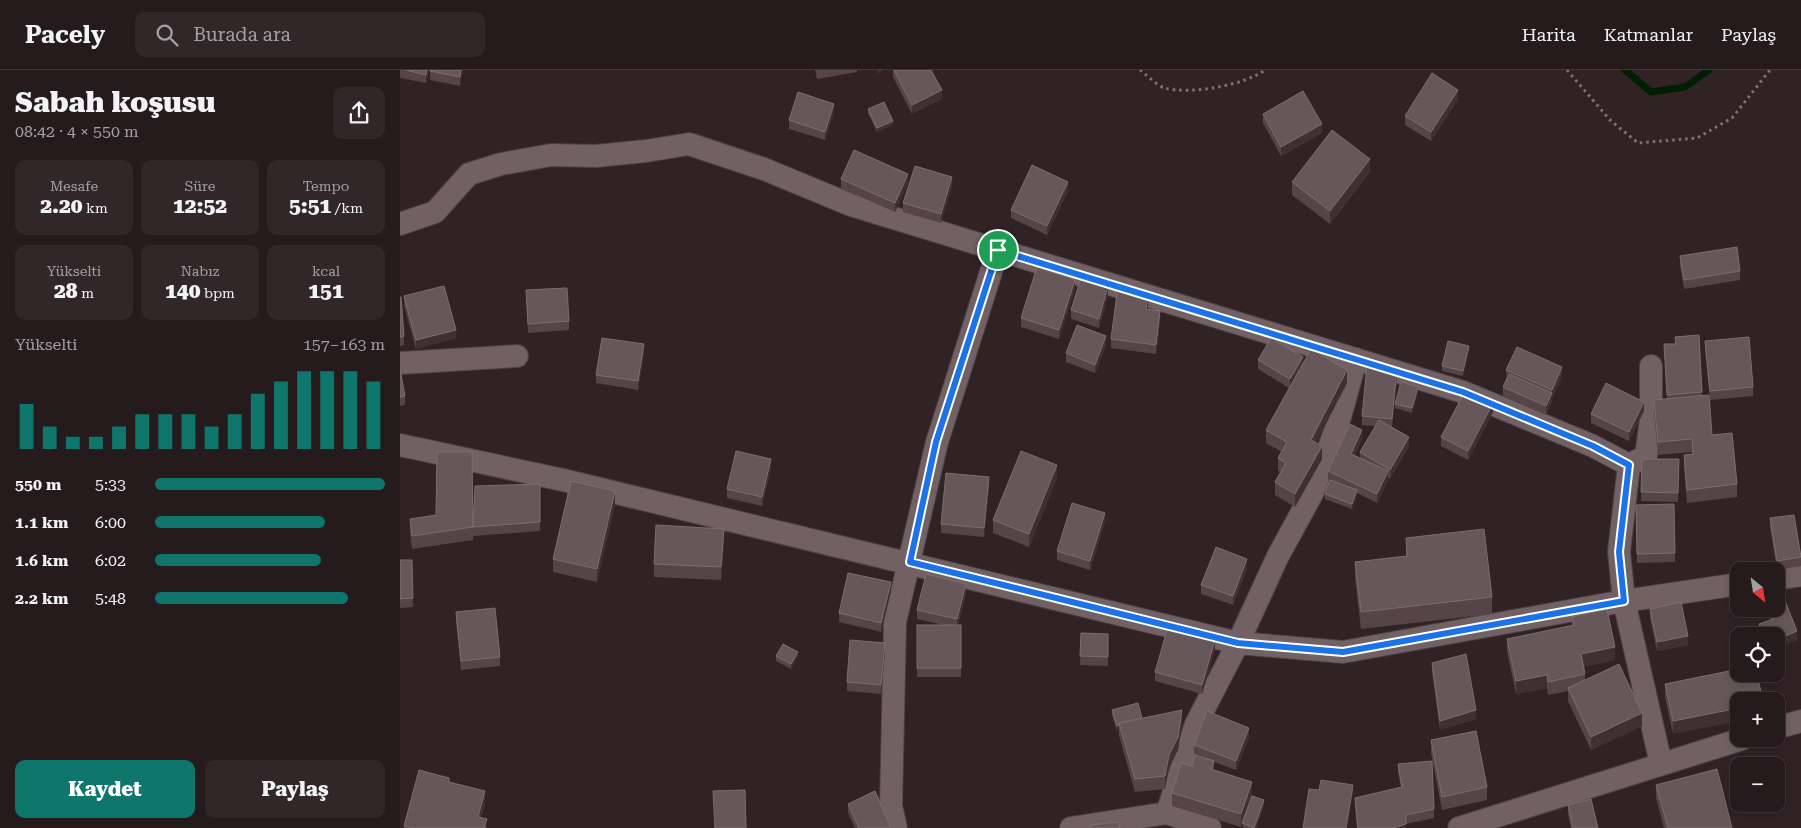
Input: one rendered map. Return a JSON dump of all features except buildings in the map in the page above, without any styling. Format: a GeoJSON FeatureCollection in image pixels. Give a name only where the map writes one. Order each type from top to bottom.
{"type":"FeatureCollection","features":[{"type":"Feature","properties":{"kind":"street"},"geometry":{"type":"LineString","coordinates":[[400,224],[436,212],[469,174],[501,164],[551,155],[596,156],[689,144],[764,169],[851,205],[1463,392],[1593,446],[1629,465]]}},
{"type":"Feature","properties":{"kind":"street"},"geometry":{"type":"LineString","coordinates":[[896,828],[891,806],[895,622],[936,442],[998,250]]}},
{"type":"Feature","properties":{"kind":"street"},"geometry":{"type":"LineString","coordinates":[[400,363],[517,356]]}},
{"type":"Feature","properties":{"kind":"street"},"geometry":{"type":"LineString","coordinates":[[1167,813],[1196,724],[1238,643],[1278,556],[1313,492],[1340,417],[1356,359]]}},
{"type":"Feature","properties":{"kind":"street"},"geometry":{"type":"LineString","coordinates":[[1629,465],[1646,456],[1651,419],[1651,366]]}},
{"type":"Feature","properties":{"kind":"street"},"geometry":{"type":"LineString","coordinates":[[400,445],[562,480],[910,562],[1238,643],[1343,652],[1624,601],[1730,585]]}},
{"type":"Feature","properties":{"kind":"street"},"geometry":{"type":"LineString","coordinates":[[1629,465],[1619,552],[1624,601],[1661,764]]}},
{"type":"Feature","properties":{"kind":"street"},"geometry":{"type":"LineString","coordinates":[[1785,578],[1801,575]]}},
{"type":"Feature","properties":{"kind":"street"},"geometry":{"type":"LineString","coordinates":[[1785,725],[1801,721]]}},
{"type":"Feature","properties":{"kind":"street"},"geometry":{"type":"LineString","coordinates":[[1459,828],[1730,743]]}},
{"type":"Feature","properties":{"kind":"street"},"geometry":{"type":"LineString","coordinates":[[1071,828],[1167,813],[1210,828]]}},
{"type":"Feature","properties":{"kind":"path"},"geometry":{"type":"LineString","coordinates":[[1140,70],[1165,88],[1195,90],[1232,85],[1265,70]]}},
{"type":"Feature","properties":{"kind":"path"},"geometry":{"type":"LineString","coordinates":[[1567,70],[1610,120],[1638,143],[1698,138],[1732,118],[1770,70]]}},
{"type":"Feature","properties":{"kind":"waterway"},"geometry":{"type":"LineString","coordinates":[[1625,70],[1651,92],[1685,87],[1709,70]]}},
{"type":"Feature","properties":{"kind":"route"},"geometry":{"type":"LineString","coordinates":[[998,250],[1463,392],[1593,446],[1629,465],[1619,552],[1624,601],[1343,652],[1238,643],[910,562],[936,442],[998,250]]}}]}
